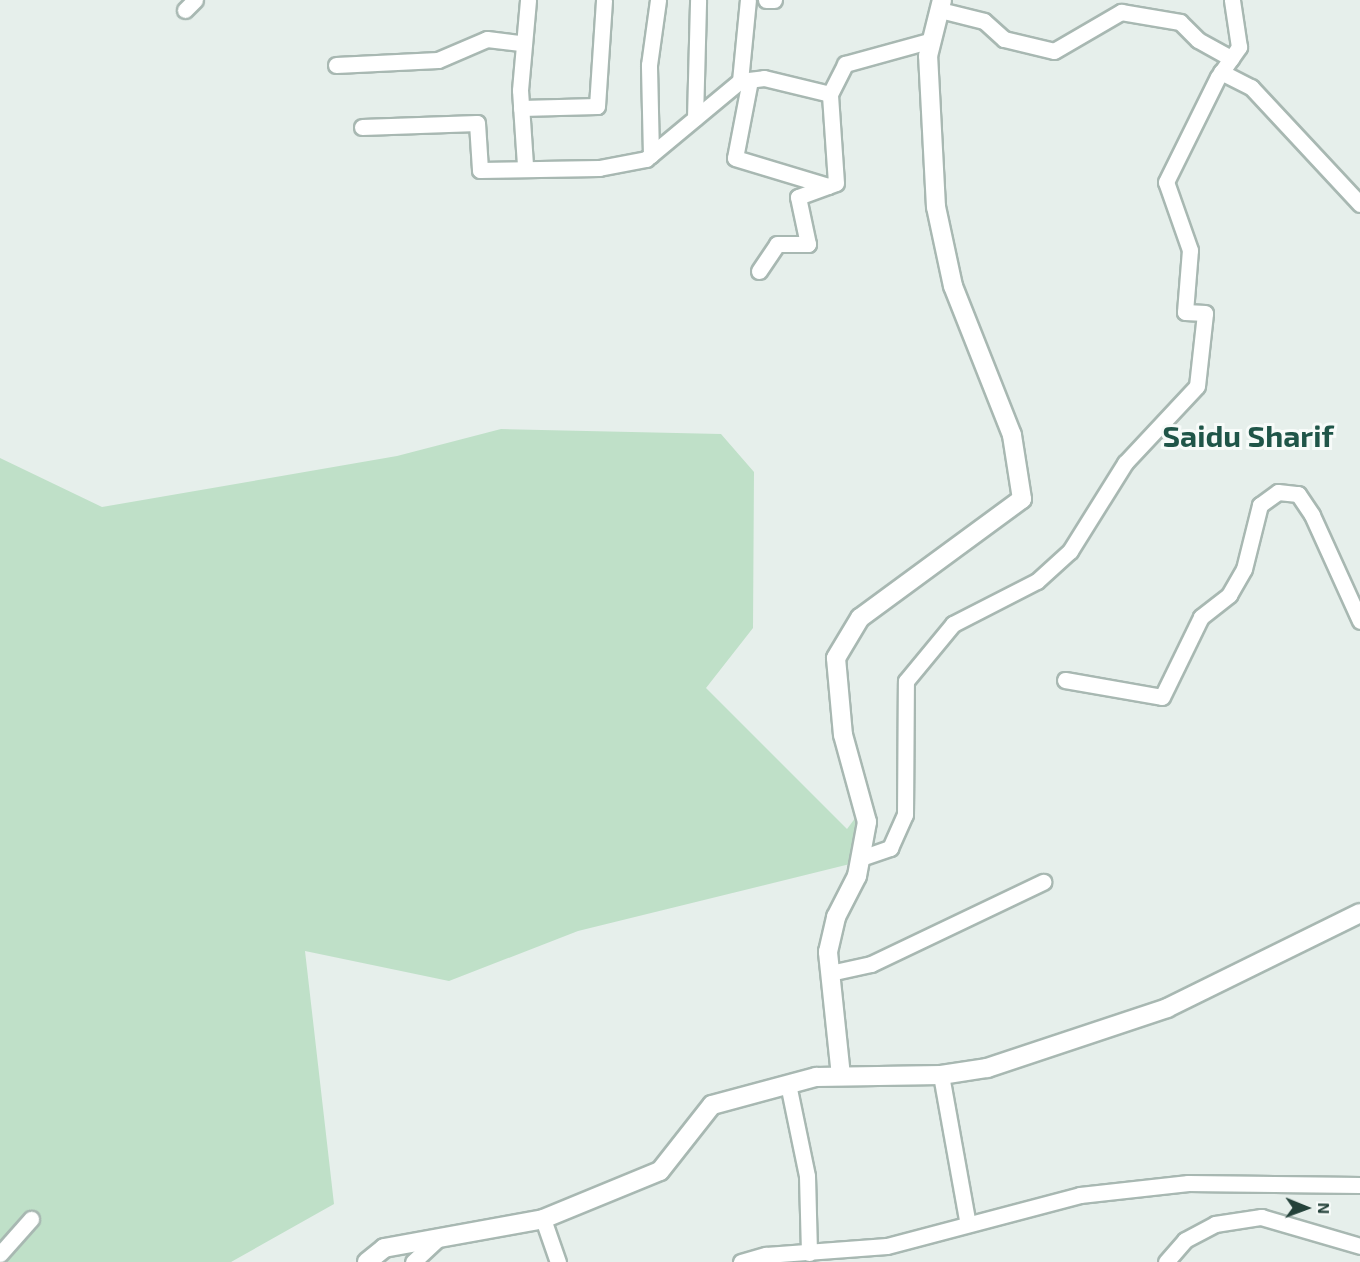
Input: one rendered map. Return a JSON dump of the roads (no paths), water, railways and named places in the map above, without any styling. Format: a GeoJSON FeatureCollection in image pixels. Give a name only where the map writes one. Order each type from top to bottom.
{"type":"FeatureCollection","features":[{"type":"Feature","properties":{"kind":"street"},"geometry":{"type":"LineString","coordinates":[[525,165],[521,108],[521,43],[528,0]]}},
{"type":"Feature","properties":{"kind":"street"},"geometry":{"type":"LineString","coordinates":[[521,108],[597,106],[604,0]]}},
{"type":"Feature","properties":{"kind":"street"},"geometry":{"type":"LineString","coordinates":[[651,155],[649,65],[658,0]]}},
{"type":"Feature","properties":{"kind":"street"},"geometry":{"type":"LineString","coordinates":[[695,118],[698,0]]}},
{"type":"Feature","properties":{"kind":"street"},"geometry":{"type":"LineString","coordinates":[[748,0],[745,80],[735,158],[828,186]]}},
{"type":"Feature","properties":{"kind":"street"},"geometry":{"type":"LineString","coordinates":[[766,0],[774,0]]}},
{"type":"Feature","properties":{"kind":"street"},"geometry":{"type":"LineString","coordinates":[[861,858],[890,848],[905,815],[906,681],[953,624],[1037,581],[1070,551],[1125,463],[1197,386],[1205,313],[1185,312],[1190,250],[1166,182],[1221,72],[1239,47],[1232,0]]}},
{"type":"Feature","properties":{"kind":"street"},"geometry":{"type":"LineString","coordinates":[[841,1076],[828,952],[836,917],[861,858],[867,822],[864,796],[843,735],[838,696],[837,658],[847,634],[907,580],[1022,499],[1012,435],[953,285],[936,207],[928,56],[941,5],[984,21],[1004,39],[1054,51],[1121,12],[1180,22],[1198,40],[1231,58]]}},
{"type":"Feature","properties":{"kind":"street"},"geometry":{"type":"LineString","coordinates":[[336,65],[438,60],[487,39],[521,43]]}},
{"type":"Feature","properties":{"kind":"street"},"geometry":{"type":"LineString","coordinates":[[759,271],[777,244],[808,244],[798,197],[836,183],[830,94],[845,64],[932,40]]}},
{"type":"Feature","properties":{"kind":"street"},"geometry":{"type":"LineString","coordinates":[[1221,72],[1251,87],[1360,204]]}},
{"type":"Feature","properties":{"kind":"street"},"geometry":{"type":"LineString","coordinates":[[362,127],[477,123],[480,170],[525,165],[599,168],[651,155],[745,80],[830,94]]}},
{"type":"Feature","properties":{"kind":"street"},"geometry":{"type":"LineString","coordinates":[[1065,680],[1162,697],[1201,617],[1229,595],[1244,569],[1260,505],[1278,492],[1298,494],[1312,516],[1360,621]]}},
{"type":"Feature","properties":{"kind":"street"},"geometry":{"type":"LineString","coordinates":[[830,974],[872,964],[1043,882]]}},
{"type":"Feature","properties":{"kind":"street"},"geometry":{"type":"LineString","coordinates":[[368,1262],[384,1248],[543,1219],[660,1171],[712,1105],[788,1084],[841,1076],[941,1076],[987,1068],[1167,1008],[1360,914]]}},
{"type":"Feature","properties":{"kind":"street"},"geometry":{"type":"LineString","coordinates":[[941,1076],[967,1220]]}},
{"type":"Feature","properties":{"kind":"street"},"geometry":{"type":"LineString","coordinates":[[788,1084],[807,1176],[809,1253]]}},
{"type":"Feature","properties":{"kind":"street"},"geometry":{"type":"LineString","coordinates":[[741,1262],[887,1246],[967,1220],[1080,1194],[1188,1183],[1360,1185]]}},
{"type":"Feature","properties":{"kind":"street"},"geometry":{"type":"LineString","coordinates":[[1166,1262],[1185,1240],[1215,1224],[1261,1217],[1360,1246]]}},
{"type":"Feature","properties":{"kind":"street"},"geometry":{"type":"LineString","coordinates":[[543,1219],[558,1262]]}},
{"type":"Feature","properties":{"kind":"street"},"geometry":{"type":"LineString","coordinates":[[0,1254],[31,1220]]}},
{"type":"Feature","properties":{"kind":"street"},"geometry":{"type":"LineString","coordinates":[[413,1262],[440,1237]]}},
{"type":"Feature","properties":{"kind":"district","name":"Saidu Sharif"},"geometry":{"type":"Point","coordinates":[1248,435]}}]}
